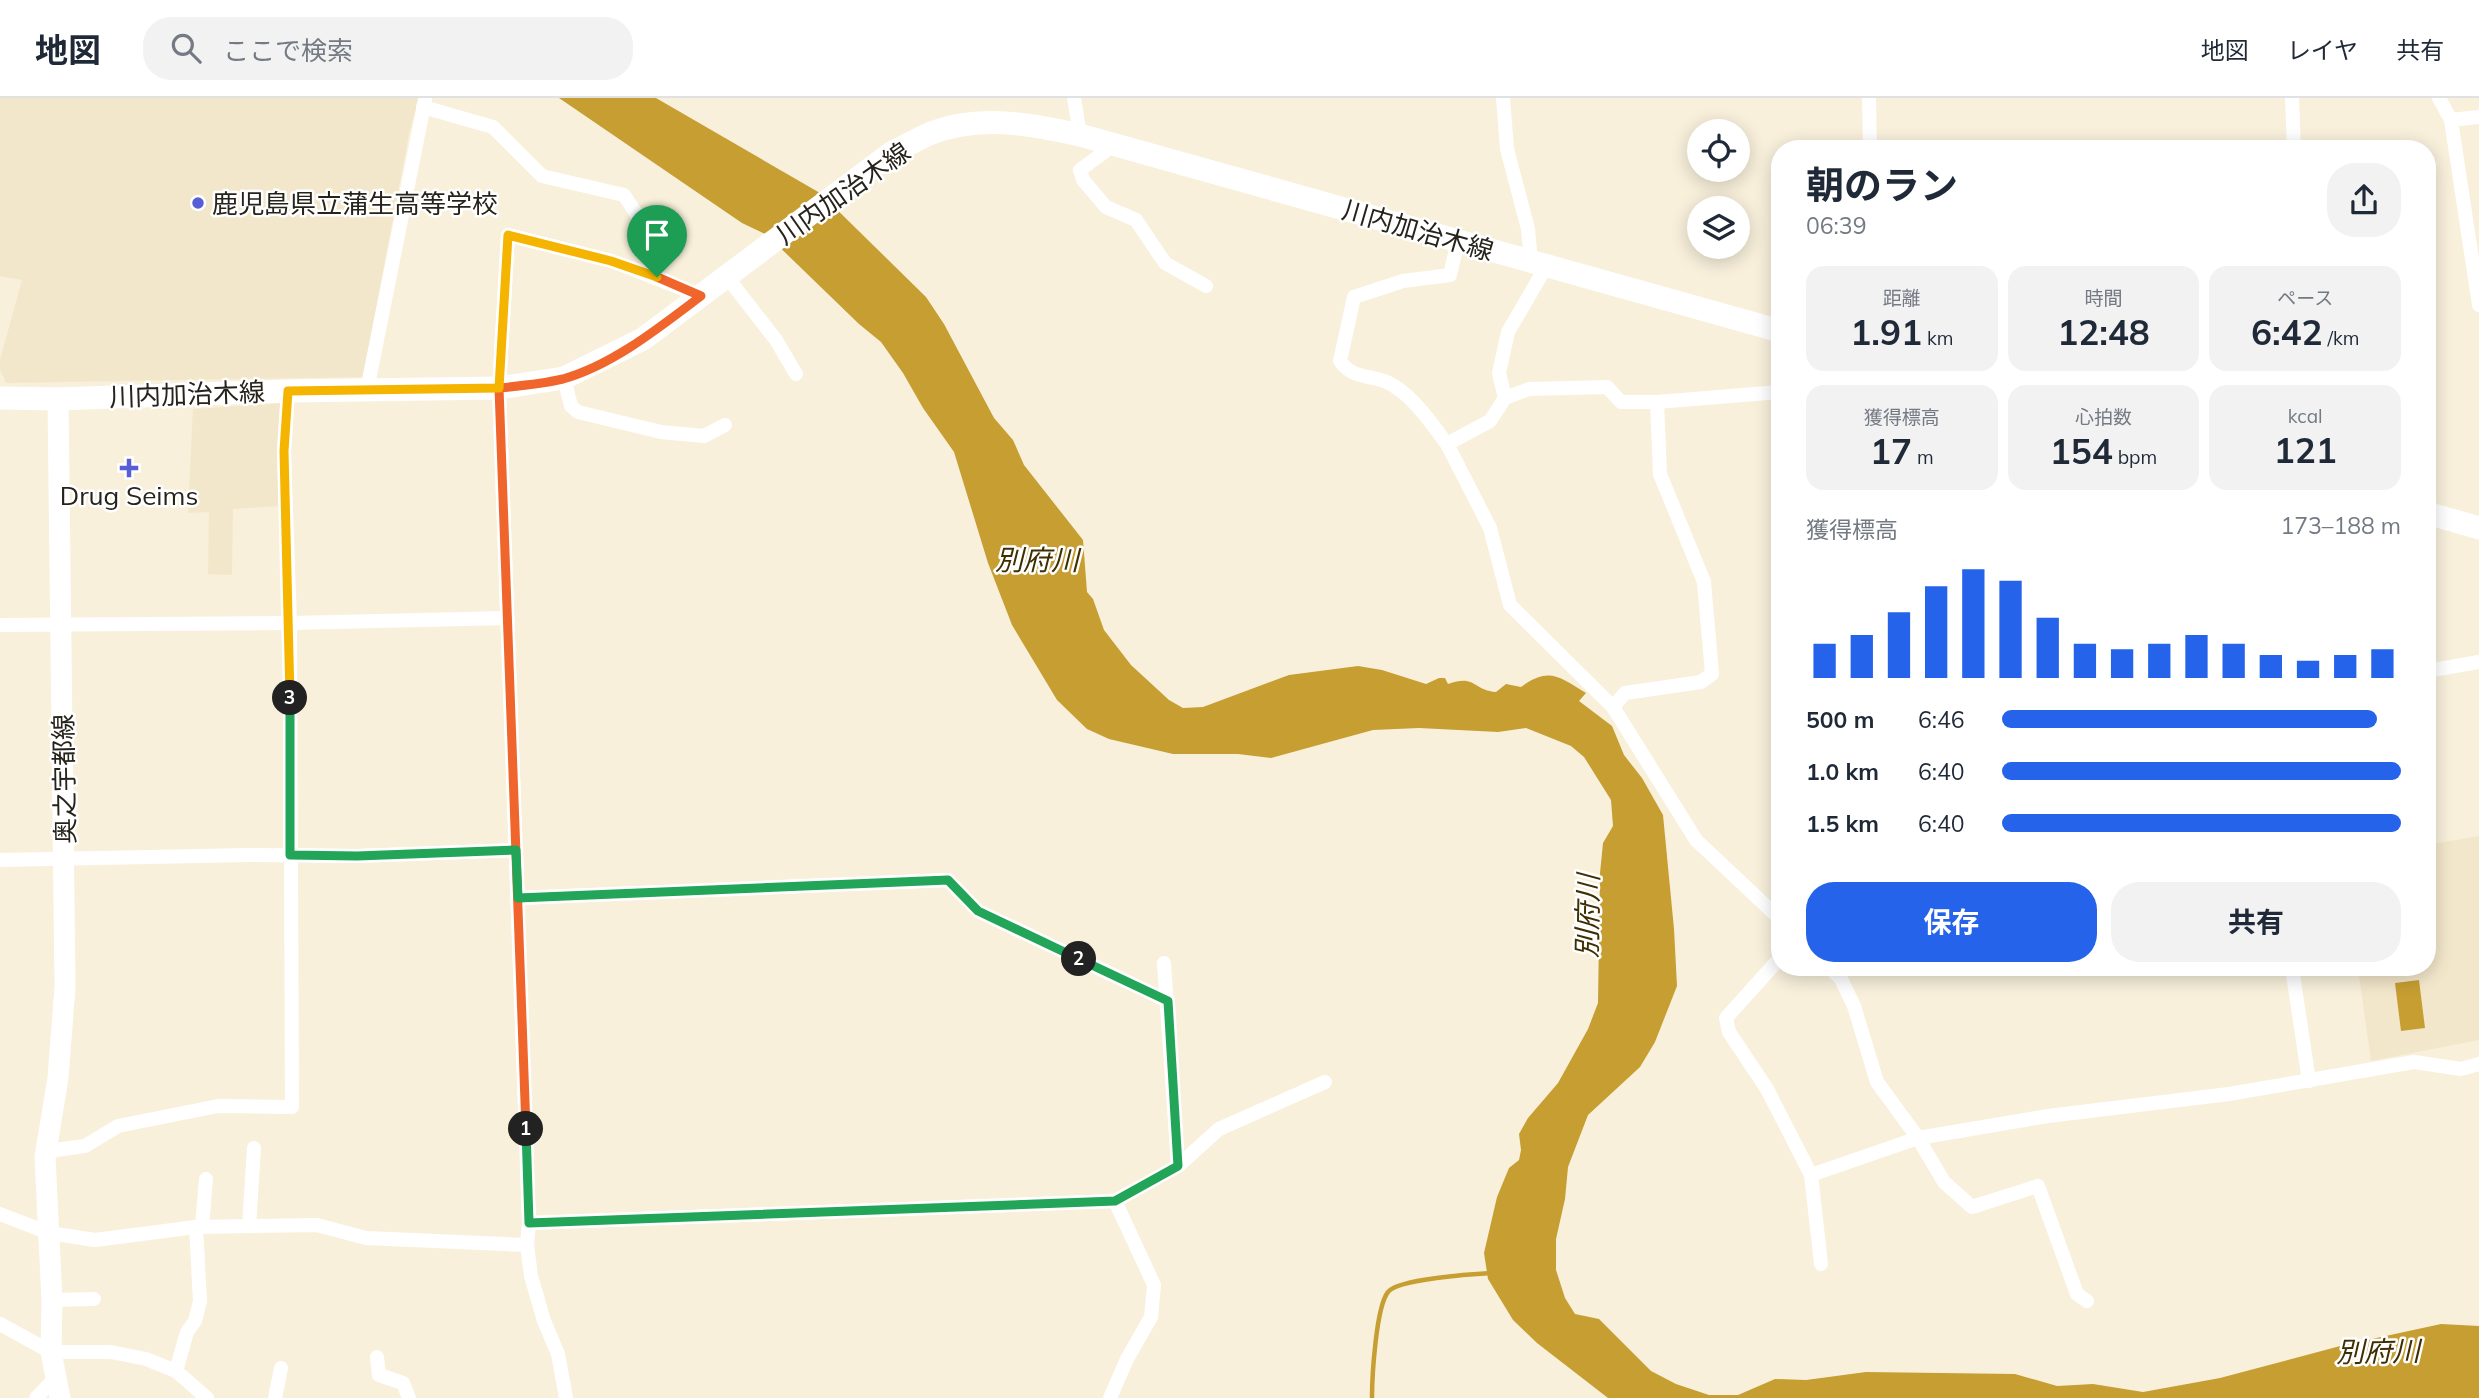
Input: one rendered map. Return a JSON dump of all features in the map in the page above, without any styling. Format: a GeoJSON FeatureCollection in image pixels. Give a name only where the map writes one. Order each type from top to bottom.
{"type":"FeatureCollection","features":[{"type":"Feature","properties":{"kind":"main road","name":"川内加治木線"},"geometry":{"type":"LineString","coordinates":[[0,398],[58,399],[288,391],[499,388],[564,378],[643,339],[890,154],[930,134],[963,124],[997,122],[1032,124],[1115,144],[1771,328]]}},
{"type":"Feature","properties":{"kind":"main road"},"geometry":{"type":"LineString","coordinates":[[2436,516],[2479,528]]}},
{"type":"Feature","properties":{"kind":"street"},"geometry":{"type":"LineString","coordinates":[[1074,98],[1080,135]]}},
{"type":"Feature","properties":{"kind":"street"},"geometry":{"type":"LineString","coordinates":[[1503,98],[1507,149],[1539,263],[1508,332],[1499,373],[1505,398]]}},
{"type":"Feature","properties":{"kind":"street"},"geometry":{"type":"LineString","coordinates":[[1869,98],[1870,140]]}},
{"type":"Feature","properties":{"kind":"street"},"geometry":{"type":"LineString","coordinates":[[2292,98],[2294,140]]}},
{"type":"Feature","properties":{"kind":"street"},"geometry":{"type":"LineString","coordinates":[[2439,98],[2451,120],[2479,305]]}},
{"type":"Feature","properties":{"kind":"street"},"geometry":{"type":"LineString","coordinates":[[367,390],[424,102],[493,127],[542,176],[624,195],[653,239],[657,277]]}},
{"type":"Feature","properties":{"kind":"street"},"geometry":{"type":"LineString","coordinates":[[2451,120],[2479,117]]}},
{"type":"Feature","properties":{"kind":"street"},"geometry":{"type":"LineString","coordinates":[[1115,144],[1080,170],[1083,180],[1106,207],[1136,220],[1165,262],[1206,286]]}},
{"type":"Feature","properties":{"kind":"street"},"geometry":{"type":"LineString","coordinates":[[566,1398],[558,1354],[544,1321],[531,1276],[527,1245],[529,1223],[499,388],[508,235],[611,261],[701,296]]}},
{"type":"Feature","properties":{"kind":"street"},"geometry":{"type":"LineString","coordinates":[[1458,241],[1450,275],[1402,281],[1354,296],[1340,361],[1348,372],[1392,384],[1415,402],[1447,444],[1490,528],[1510,605],[1613,707],[1696,840],[1771,911]]}},
{"type":"Feature","properties":{"kind":"street"},"geometry":{"type":"LineString","coordinates":[[727,277],[776,340],[796,374]]}},
{"type":"Feature","properties":{"kind":"street"},"geometry":{"type":"LineString","coordinates":[[564,378],[572,406],[578,412],[661,432],[704,436],[725,425]]}},
{"type":"Feature","properties":{"kind":"street"},"geometry":{"type":"LineString","coordinates":[[1447,444],[1490,421],[1505,398],[1529,389],[1607,387],[1621,402],[1657,402],[1771,393]]}},
{"type":"Feature","properties":{"kind":"street"},"geometry":{"type":"LineString","coordinates":[[45,1157],[55,1150],[85,1146],[118,1126],[218,1106],[292,1107],[290,624],[284,451],[288,391]]}},
{"type":"Feature","properties":{"kind":"street","name":"奥之宇都線"},"geometry":{"type":"LineString","coordinates":[[49,1233],[45,1157],[65,1015],[58,399]]}},
{"type":"Feature","properties":{"kind":"street"},"geometry":{"type":"LineString","coordinates":[[1613,707],[1625,693],[1701,682],[1712,674],[1704,582],[1660,474],[1657,402]]}},
{"type":"Feature","properties":{"kind":"street"},"geometry":{"type":"LineString","coordinates":[[0,625],[290,624],[508,618]]}},
{"type":"Feature","properties":{"kind":"street"},"geometry":{"type":"LineString","coordinates":[[2436,669],[2479,662]]}},
{"type":"Feature","properties":{"kind":"street"},"geometry":{"type":"LineString","coordinates":[[0,860],[357,856],[516,850]]}},
{"type":"Feature","properties":{"kind":"street"},"geometry":{"type":"LineString","coordinates":[[518,898],[948,880],[978,911],[1168,1001]]}},
{"type":"Feature","properties":{"kind":"street"},"geometry":{"type":"LineString","coordinates":[[1164,962],[1178,1166]]}},
{"type":"Feature","properties":{"kind":"street"},"geometry":{"type":"LineString","coordinates":[[1771,968],[1726,1018],[1729,1032],[1767,1089],[1811,1175],[1821,1264]]}},
{"type":"Feature","properties":{"kind":"street"},"geometry":{"type":"LineString","coordinates":[[1838,976],[1854,1006],[1877,1082],[1918,1138],[1944,1181],[1972,1206],[2038,1186],[2077,1294],[2087,1301]]}},
{"type":"Feature","properties":{"kind":"street"},"geometry":{"type":"LineString","coordinates":[[2293,976],[2309,1081]]}},
{"type":"Feature","properties":{"kind":"street"},"geometry":{"type":"LineString","coordinates":[[1811,1175],[1918,1138],[2048,1116],[2229,1094],[2414,1062],[2460,1069],[2479,1064]]}},
{"type":"Feature","properties":{"kind":"street"},"geometry":{"type":"LineString","coordinates":[[529,1223],[1115,1201],[1178,1166],[1219,1129],[1325,1082]]}},
{"type":"Feature","properties":{"kind":"street"},"geometry":{"type":"LineString","coordinates":[[249,1226],[254,1148]]}},
{"type":"Feature","properties":{"kind":"street"},"geometry":{"type":"LineString","coordinates":[[176,1371],[187,1332],[195,1321],[200,1301],[199,1227],[205,1179]]}},
{"type":"Feature","properties":{"kind":"street"},"geometry":{"type":"LineString","coordinates":[[1110,1398],[1127,1359],[1151,1317],[1154,1285],[1115,1201]]}},
{"type":"Feature","properties":{"kind":"street"},"geometry":{"type":"LineString","coordinates":[[0,1214],[49,1233],[95,1240],[199,1227],[317,1225],[366,1238],[527,1245]]}},
{"type":"Feature","properties":{"kind":"street"},"geometry":{"type":"LineString","coordinates":[[49,1233],[51,1352],[60,1398]]}},
{"type":"Feature","properties":{"kind":"street"},"geometry":{"type":"LineString","coordinates":[[52,1300],[94,1299]]}},
{"type":"Feature","properties":{"kind":"street"},"geometry":{"type":"LineString","coordinates":[[0,1324],[51,1352],[111,1352],[146,1359],[176,1371],[207,1398]]}},
{"type":"Feature","properties":{"kind":"street"},"geometry":{"type":"LineString","coordinates":[[377,1357],[379,1375],[403,1383],[409,1398]]}},
{"type":"Feature","properties":{"kind":"street"},"geometry":{"type":"LineString","coordinates":[[275,1398],[281,1368]]}},
{"type":"Feature","properties":{"kind":"street"},"geometry":{"type":"LineString","coordinates":[[36,1398],[57,1376]]}},
{"type":"Feature","properties":{"kind":"shaded area","name":"鹿児島県立蒲生高等学校"},"geometry":{"type":"Polygon","coordinates":[[[0,98],[419,98],[410,129],[363,377],[6,383],[0,370],[0,360],[22,280],[0,276],[0,98]]]}},
{"type":"Feature","properties":{"kind":"shaded area"},"geometry":{"type":"Polygon","coordinates":[[[283,403],[281,506],[233,509],[232,575],[208,574],[209,512],[188,513],[193,409],[283,403]]]}},
{"type":"Feature","properties":{"kind":"shaded area"},"geometry":{"type":"Polygon","coordinates":[[[2479,836],[2479,1040],[2371,1061],[2359,976],[2436,976],[2436,843],[2479,836]]]}},
{"type":"Feature","properties":{"kind":"water","name":"別府川"},"geometry":{"type":"Polygon","coordinates":[[[559,98],[656,98],[820,193],[926,297],[944,324],[994,418],[1013,440],[1024,465],[1083,540],[1087,592],[1093,599],[1104,630],[1131,665],[1169,700],[1183,708],[1203,707],[1289,675],[1358,666],[1382,670],[1426,684],[1445,678],[1448,684],[1464,681],[1496,692],[1506,684],[1521,687],[1547,675],[1569,682],[1586,693],[1579,701],[1612,726],[1624,755],[1642,778],[1663,815],[1677,986],[1655,1042],[1640,1067],[1588,1115],[1568,1167],[1565,1199],[1556,1239],[1556,1270],[1565,1298],[1575,1314],[1599,1319],[1651,1371],[1676,1384],[1709,1395],[1738,1395],[1775,1379],[1806,1380],[1866,1372],[2015,1374],[2057,1386],[2093,1384],[2143,1392],[2220,1378],[2344,1345],[2441,1324],[2479,1326],[2479,1398],[1608,1398],[1537,1343],[1513,1320],[1488,1279],[1484,1253],[1497,1197],[1509,1168],[1519,1160],[1519,1134],[1528,1118],[1558,1083],[1588,1029],[1598,1003],[1600,873],[1603,843],[1613,826],[1611,800],[1584,757],[1571,746],[1526,728],[1498,732],[1419,728],[1373,730],[1271,758],[1238,754],[1173,754],[1109,739],[1087,729],[1057,700],[1012,625],[988,563],[954,452],[881,342],[767,235],[742,223],[559,98]]]}},
{"type":"Feature","properties":{"kind":"water"},"geometry":{"type":"Polygon","coordinates":[[[2419,980],[2425,1028],[2401,1031],[2395,983],[2419,980]]]}},
{"type":"Feature","properties":{"kind":"waterway"},"geometry":{"type":"LineString","coordinates":[[1372,1398],[1380,1312],[1388,1292],[1394,1287],[1420,1281],[1492,1273]]}},
{"type":"Feature","properties":{"kind":"place","name":"鹿児島県立蒲生高等学校"},"geometry":{"type":"Point","coordinates":[198,203]}},
{"type":"Feature","properties":{"kind":"place","name":"Drug Seims"},"geometry":{"type":"Point","coordinates":[129,468]}},
{"type":"Feature","properties":{"kind":"route"},"geometry":{"type":"LineString","coordinates":[[657,277],[611,261],[508,235],[499,388],[288,391],[284,451],[290,624],[290,855],[357,856],[516,850],[518,898],[948,880],[978,911],[1168,1001],[1178,1166],[1115,1201],[529,1223],[518,898],[508,618],[499,388],[564,378],[598,363],[643,339],[701,296],[657,277]]}}]}
